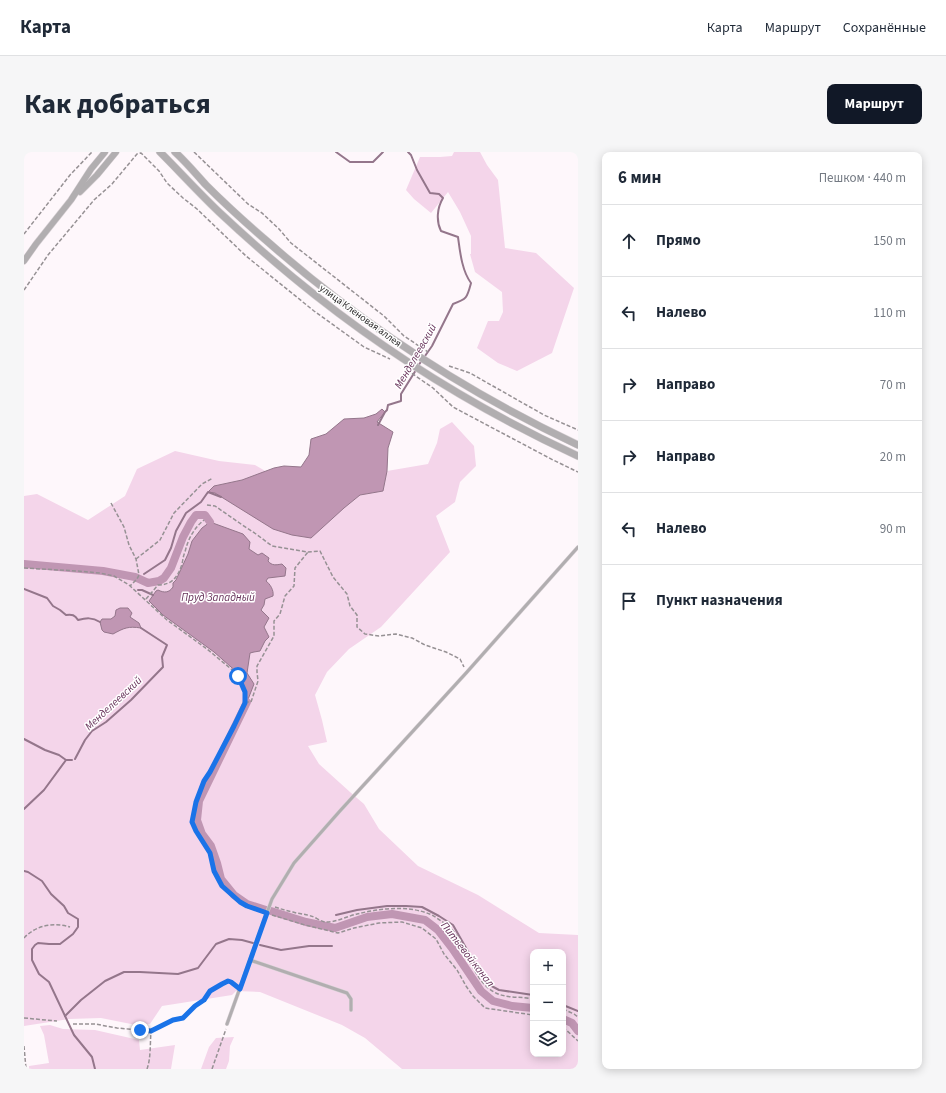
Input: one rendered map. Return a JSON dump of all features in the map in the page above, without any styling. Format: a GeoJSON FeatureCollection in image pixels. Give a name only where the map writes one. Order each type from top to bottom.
{"type":"FeatureCollection","features":[{"type":"Feature","properties":{"kind":"street"},"geometry":{"type":"LineString","coordinates":[[24,261],[71,200],[91,169],[106,152]]}},
{"type":"Feature","properties":{"kind":"street"},"geometry":{"type":"LineString","coordinates":[[71,200],[116,152]]}},
{"type":"Feature","properties":{"kind":"street","name":"улица Кленовая аллея"},"geometry":{"type":"LineString","coordinates":[[160,152],[219,212],[315,296],[402,358],[497,415],[578,456]]}},
{"type":"Feature","properties":{"kind":"street","name":"улица Кленовая аллея"},"geometry":{"type":"LineString","coordinates":[[175,152],[226,204],[285,257],[352,310],[434,366],[502,406],[578,445]]}},
{"type":"Feature","properties":{"kind":"lane"},"geometry":{"type":"LineString","coordinates":[[227,1024],[272,899],[294,863],[578,548]]}},
{"type":"Feature","properties":{"kind":"lane"},"geometry":{"type":"LineString","coordinates":[[250,960],[347,993],[351,999],[351,1010]]}},
{"type":"Feature","properties":{"kind":"path"},"geometry":{"type":"LineString","coordinates":[[24,234],[70,175],[92,152]]}},
{"type":"Feature","properties":{"kind":"path"},"geometry":{"type":"LineString","coordinates":[[24,290],[48,255],[94,200],[112,184],[137,154],[141,152],[159,171],[167,183],[197,209],[246,256],[307,306],[364,347],[394,362]]}},
{"type":"Feature","properties":{"kind":"path"},"geometry":{"type":"LineString","coordinates":[[194,152],[248,204],[262,213],[291,243],[384,316],[404,336],[432,355]]}},
{"type":"Feature","properties":{"kind":"path"},"geometry":{"type":"LineString","coordinates":[[446,365],[470,373],[544,415],[578,430]]}},
{"type":"Feature","properties":{"kind":"path"},"geometry":{"type":"LineString","coordinates":[[404,369],[433,388],[453,407],[552,460],[578,472]]}},
{"type":"Feature","properties":{"kind":"path"},"geometry":{"type":"LineString","coordinates":[[136,560],[160,540],[174,513],[202,484],[213,478]]}},
{"type":"Feature","properties":{"kind":"path"},"geometry":{"type":"LineString","coordinates":[[111,504],[124,527],[128,546],[136,560],[139,575],[130,586]]}},
{"type":"Feature","properties":{"kind":"path"},"geometry":{"type":"LineString","coordinates":[[207,505],[215,506],[272,546],[308,552],[320,551],[333,578],[347,594],[350,606],[357,615],[357,627],[365,634],[379,636],[396,634],[412,638],[460,659],[467,672]]}},
{"type":"Feature","properties":{"kind":"path"},"geometry":{"type":"LineString","coordinates":[[146,600],[158,585],[166,585],[174,579],[182,564],[184,553],[192,533],[198,524],[204,520]]}},
{"type":"Feature","properties":{"kind":"path"},"geometry":{"type":"LineString","coordinates":[[245,702],[251,702],[258,681],[257,666],[274,636],[274,621],[280,614],[285,596],[294,586],[295,568],[308,552]]}},
{"type":"Feature","properties":{"kind":"path"},"geometry":{"type":"LineString","coordinates":[[24,568],[61,569],[114,576],[130,586],[167,620],[208,649],[236,673],[245,692],[245,702],[234,726],[204,781],[196,802],[192,822],[210,853],[214,871],[222,886],[240,902],[247,906],[288,920],[338,933],[379,923],[402,922],[422,928],[436,939],[444,954],[457,970],[473,996],[485,1008],[530,1015]]}},
{"type":"Feature","properties":{"kind":"path"},"geometry":{"type":"LineString","coordinates":[[270,905],[312,916],[325,922],[342,919],[357,914],[394,908],[418,910],[432,915],[447,924],[455,933],[478,976],[488,987],[496,993],[509,997],[530,998]]}},
{"type":"Feature","properties":{"kind":"path"},"geometry":{"type":"LineString","coordinates":[[24,938],[45,924],[61,924],[70,927]]}},
{"type":"Feature","properties":{"kind":"path"},"geometry":{"type":"LineString","coordinates":[[73,1024],[95,1024],[117,1028],[151,1031],[173,1020],[183,1018],[195,1006],[204,1000],[210,991],[228,981],[240,989]]}},
{"type":"Feature","properties":{"kind":"path"},"geometry":{"type":"LineString","coordinates":[[566,1010],[578,1017]]}},
{"type":"Feature","properties":{"kind":"path"},"geometry":{"type":"LineString","coordinates":[[24,1018],[57,1021]]}},
{"type":"Feature","properties":{"kind":"path"},"geometry":{"type":"LineString","coordinates":[[212,1069],[227,1024]]}},
{"type":"Feature","properties":{"kind":"path"},"geometry":{"type":"LineString","coordinates":[[566,1030],[578,1041]]}},
{"type":"Feature","properties":{"kind":"path"},"geometry":{"type":"LineString","coordinates":[[147,1069],[149,1062],[151,1031]]}},
{"type":"Feature","properties":{"kind":"path"},"geometry":{"type":"LineString","coordinates":[[24,1046],[26,1069]]}},
{"type":"Feature","properties":{"kind":"shaded area"},"geometry":{"type":"Polygon","coordinates":[[[454,152],[480,152],[498,180],[505,248],[536,253],[574,288],[552,353],[517,371],[498,363],[477,348],[488,321],[499,321],[503,312],[502,292],[475,272],[470,254],[471,236],[460,212],[448,192],[431,213],[414,199],[406,190],[420,157],[452,156],[454,152]]]}},
{"type":"Feature","properties":{"kind":"shaded area"},"geometry":{"type":"Polygon","coordinates":[[[452,422],[474,446],[476,466],[460,482],[455,502],[436,516],[450,552],[381,627],[349,649],[327,672],[315,695],[327,742],[308,746],[319,764],[364,804],[379,829],[418,866],[478,895],[539,933],[578,935],[578,1069],[402,1069],[365,1038],[342,1025],[260,992],[236,991],[232,995],[162,1006],[150,1024],[136,1025],[101,1018],[69,1019],[24,1026],[24,496],[37,494],[88,520],[125,496],[137,469],[175,451],[219,461],[255,465],[267,472],[242,480],[215,486],[344,508],[360,495],[382,491],[387,471],[428,464],[437,443],[440,429],[452,422]]]}},
{"type":"Feature","properties":{"kind":"shaded area"},"geometry":{"type":"Polygon","coordinates":[[[50,1025],[63,1029],[95,1030],[139,1040],[140,1050],[175,1045],[171,1069],[29,1069],[29,1066],[49,1063],[44,1035],[40,1026],[50,1025]]]}},
{"type":"Feature","properties":{"kind":"shaded area"},"geometry":{"type":"Polygon","coordinates":[[[234,1037],[230,1046],[229,1061],[226,1069],[201,1069],[209,1047],[216,1038],[234,1037]]]}},
{"type":"Feature","properties":{"kind":"water"},"geometry":{"type":"Polygon","coordinates":[[[382,409],[385,412],[377,422],[393,432],[388,448],[387,471],[383,491],[360,495],[311,538],[292,535],[273,529],[215,493],[208,492],[214,486],[242,480],[274,468],[284,466],[301,467],[309,455],[311,439],[326,434],[344,419],[364,418],[376,414],[382,409]]]}},
{"type":"Feature","properties":{"kind":"water","name":"Пруд Западный"},"geometry":{"type":"Polygon","coordinates":[[[210,522],[243,534],[250,542],[249,549],[258,555],[262,553],[269,558],[268,561],[271,564],[282,564],[286,568],[285,576],[268,578],[266,581],[271,587],[273,596],[265,599],[261,610],[269,618],[264,627],[269,637],[265,641],[260,651],[250,653],[247,673],[254,684],[247,702],[246,692],[239,674],[214,652],[163,615],[149,601],[156,591],[166,592],[173,587],[173,583],[176,580],[188,554],[192,541],[202,528],[210,522]]]}},
{"type":"Feature","properties":{"kind":"water"},"geometry":{"type":"Polygon","coordinates":[[[120,608],[128,608],[132,613],[130,617],[139,623],[141,628],[126,628],[113,634],[104,632],[100,622],[102,619],[111,619],[115,616],[116,610],[120,608]]]}},
{"type":"Feature","properties":{"kind":"waterway","name":"Менделеевский"},"geometry":{"type":"LineString","coordinates":[[336,152],[350,162],[373,162],[383,152]]}},
{"type":"Feature","properties":{"kind":"waterway","name":"Менделеевский"},"geometry":{"type":"LineString","coordinates":[[408,152],[411,155],[417,170],[430,193],[439,194],[443,198],[439,206],[439,227],[441,231],[458,237],[463,267],[471,283],[466,297],[453,304],[432,346],[418,366]]}},
{"type":"Feature","properties":{"kind":"waterway","name":"Менделеевский"},"geometry":{"type":"LineString","coordinates":[[378,425],[387,410],[388,405],[401,401],[401,394],[416,370]]}},
{"type":"Feature","properties":{"kind":"waterway","name":"Менделеевский"},"geometry":{"type":"LineString","coordinates":[[144,574],[165,560],[171,548],[176,531],[186,513],[201,502],[208,492],[221,497]]}},
{"type":"Feature","properties":{"kind":"waterway"},"geometry":{"type":"LineString","coordinates":[[24,564],[103,571],[135,577],[148,583],[159,581],[164,578],[171,568],[183,537],[196,515],[205,515],[210,522]]}},
{"type":"Feature","properties":{"kind":"waterway"},"geometry":{"type":"LineString","coordinates":[[24,589],[47,598],[53,606],[66,615],[73,615],[78,620],[89,618],[100,622]]}},
{"type":"Feature","properties":{"kind":"waterway"},"geometry":{"type":"LineString","coordinates":[[138,590],[142,590],[153,595]]}},
{"type":"Feature","properties":{"kind":"waterway","name":"Менделеевский"},"geometry":{"type":"LineString","coordinates":[[75,759],[85,740],[92,731],[106,722],[131,700],[163,667],[162,657],[167,645],[141,628]]}},
{"type":"Feature","properties":{"kind":"waterway","name":"Питьевой канал"},"geometry":{"type":"LineString","coordinates":[[247,702],[199,801],[197,820],[202,834],[211,846],[221,879],[234,895],[247,904],[266,910]]}},
{"type":"Feature","properties":{"kind":"waterway"},"geometry":{"type":"LineString","coordinates":[[24,739],[45,750],[59,755],[66,760]]}},
{"type":"Feature","properties":{"kind":"waterway","name":"Менделеевский"},"geometry":{"type":"LineString","coordinates":[[24,809],[44,790],[66,760],[72,760]]}},
{"type":"Feature","properties":{"kind":"waterway","name":"Менделеевский"},"geometry":{"type":"LineString","coordinates":[[24,871],[42,881],[51,894],[64,906],[68,913],[78,919],[78,927],[73,934],[60,944],[38,943],[35,945],[32,949],[32,960],[39,974],[49,982],[74,1035],[92,1057],[95,1069]]}},
{"type":"Feature","properties":{"kind":"waterway"},"geometry":{"type":"LineString","coordinates":[[336,915],[357,910],[387,906],[422,907],[453,925],[486,983],[499,990],[530,995]]}},
{"type":"Feature","properties":{"kind":"waterway","name":"Питьевой канал"},"geometry":{"type":"LineString","coordinates":[[271,911],[306,922],[335,928],[367,917],[392,914],[425,920],[438,930],[481,991],[493,1001],[512,1006],[530,1008]]}},
{"type":"Feature","properties":{"kind":"waterway"},"geometry":{"type":"LineString","coordinates":[[65,1016],[81,1000],[105,981],[124,972],[178,974],[198,968],[216,944],[229,939],[253,943]]}},
{"type":"Feature","properties":{"kind":"waterway"},"geometry":{"type":"LineString","coordinates":[[260,945],[281,950],[309,946],[332,946]]}},
{"type":"Feature","properties":{"kind":"waterway"},"geometry":{"type":"LineString","coordinates":[[566,1006],[578,1011]]}},
{"type":"Feature","properties":{"kind":"waterway","name":"Питьевой канал"},"geometry":{"type":"LineString","coordinates":[[566,1020],[572,1023],[578,1031]]}},
{"type":"Feature","properties":{"kind":"route"},"geometry":{"type":"LineString","coordinates":[[140,1030],[151,1031],[173,1020],[183,1018],[195,1006],[204,1000],[210,991],[228,981],[240,989],[267,913],[263,910],[247,906],[240,902],[222,886],[214,871],[210,853],[192,822],[196,802],[204,781],[245,703],[245,692],[238,676]]}}]}
